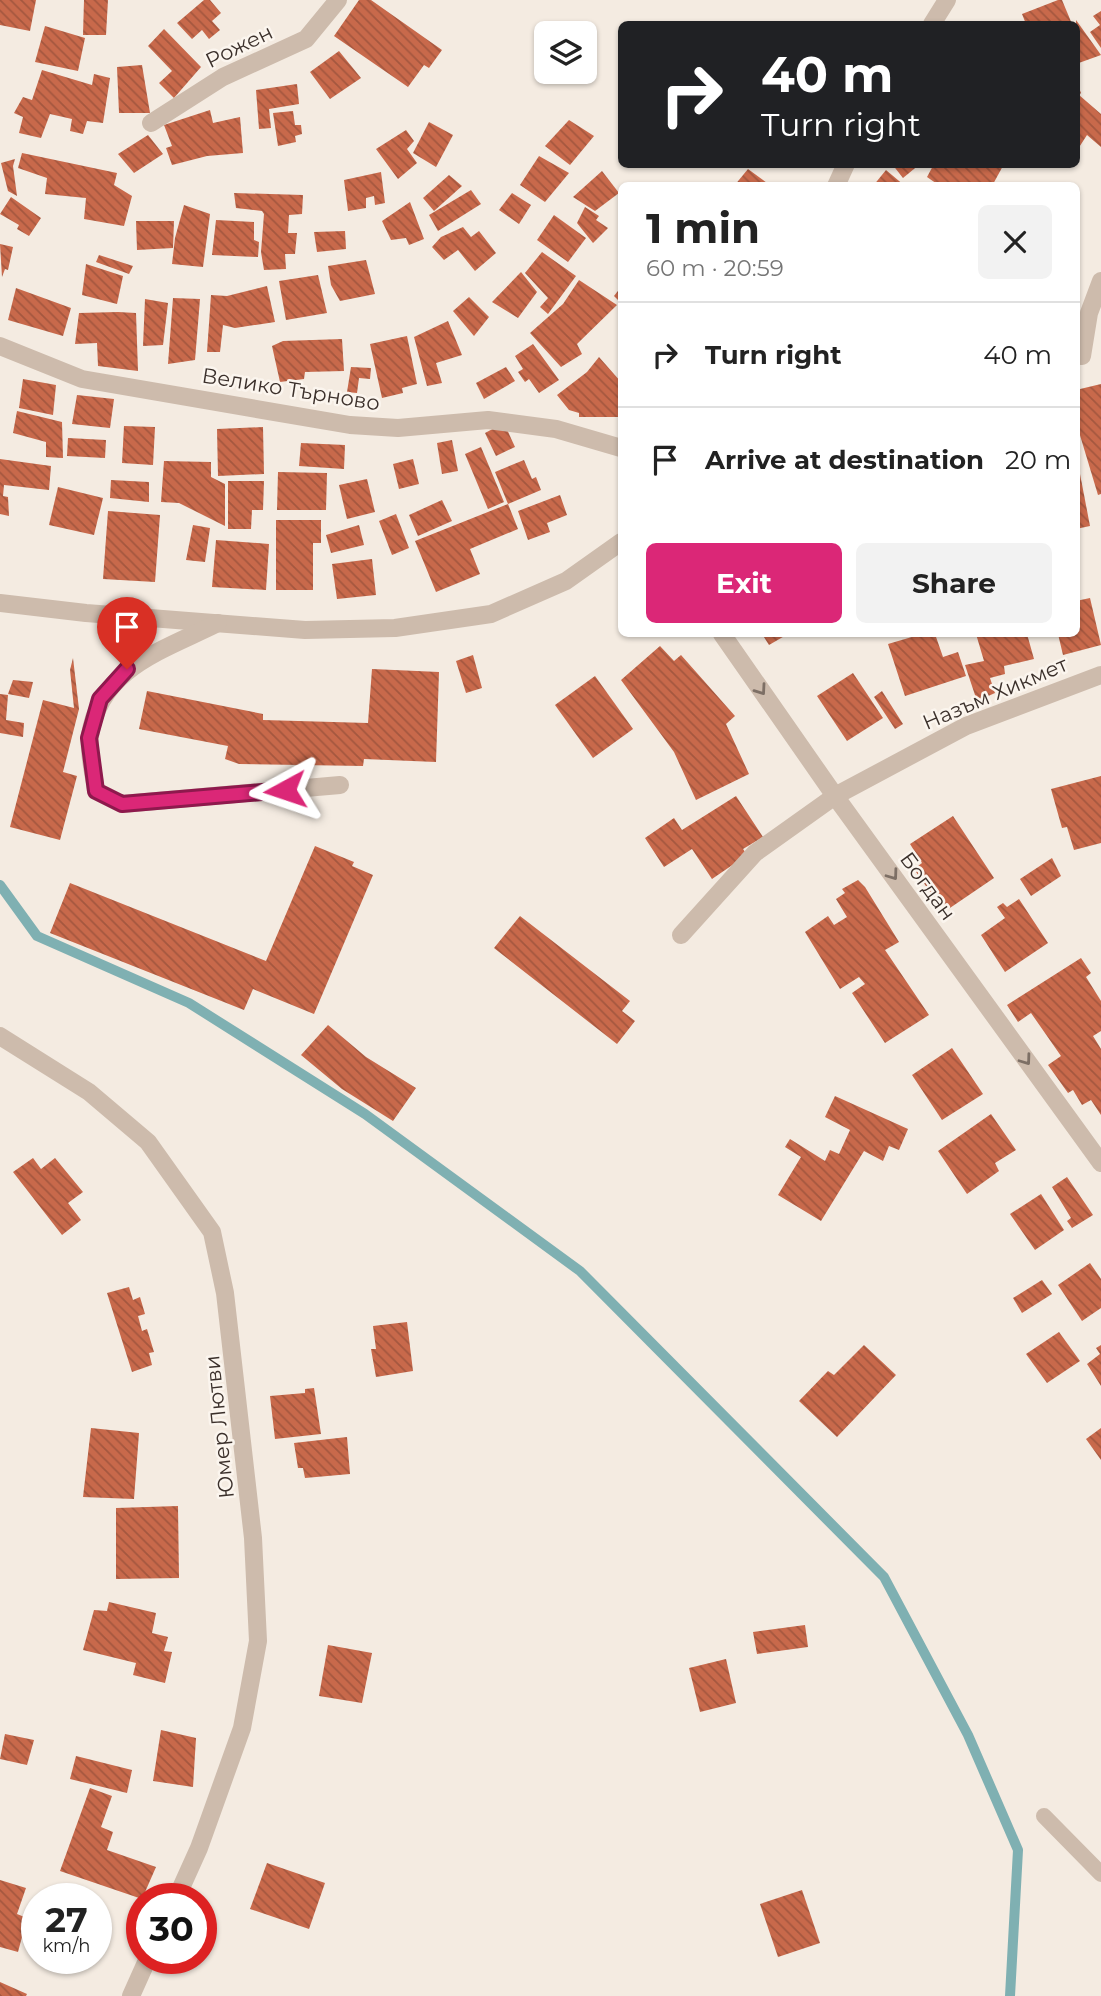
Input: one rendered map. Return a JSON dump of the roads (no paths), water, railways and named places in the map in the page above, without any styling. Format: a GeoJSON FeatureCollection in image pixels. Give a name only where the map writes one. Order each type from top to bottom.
{"type":"FeatureCollection","features":[{"type":"Feature","properties":{"kind":"street","name":"Рожен"},"geometry":{"type":"LineString","coordinates":[[151,123],[223,77],[306,39],[338,0]]}},
{"type":"Feature","properties":{"kind":"street"},"geometry":{"type":"LineString","coordinates":[[934,21],[947,0]]}},
{"type":"Feature","properties":{"kind":"street"},"geometry":{"type":"LineString","coordinates":[[1080,353],[1089,313],[1101,281]]}},
{"type":"Feature","properties":{"kind":"street","name":"Велико Търново"},"geometry":{"type":"LineString","coordinates":[[0,346],[82,379],[350,425],[398,428],[488,420],[556,429],[618,447]]}},
{"type":"Feature","properties":{"kind":"street"},"geometry":{"type":"LineString","coordinates":[[1080,357],[1101,351]]}},
{"type":"Feature","properties":{"kind":"street"},"geometry":{"type":"LineString","coordinates":[[0,603],[305,630],[395,628],[491,614],[566,581],[618,544]]}},
{"type":"Feature","properties":{"kind":"street"},"geometry":{"type":"LineString","coordinates":[[218,623],[127,669],[100,699],[89,738],[96,791],[122,804],[340,785]]}},
{"type":"Feature","properties":{"kind":"street","name":"Богдан"},"geometry":{"type":"LineString","coordinates":[[724,637],[835,796],[1101,1163]]}},
{"type":"Feature","properties":{"kind":"street","name":"Назъм Хикмет"},"geometry":{"type":"LineString","coordinates":[[681,934],[755,853],[835,796],[966,726],[1101,675]]}},
{"type":"Feature","properties":{"kind":"street","name":"Юмер Лютви"},"geometry":{"type":"LineString","coordinates":[[0,1035],[89,1092],[148,1142],[212,1232],[234,1348],[253,1538],[258,1641],[242,1728],[199,1848],[183,1883]]}},
{"type":"Feature","properties":{"kind":"street"},"geometry":{"type":"LineString","coordinates":[[131,1996],[141,1974]]}},
{"type":"Feature","properties":{"kind":"lane"},"geometry":{"type":"LineString","coordinates":[[1044,1816],[1101,1874]]}},
{"type":"Feature","properties":{"kind":"waterway"},"geometry":{"type":"LineString","coordinates":[[0,885],[37,936],[189,1003],[365,1114],[580,1271],[884,1577],[968,1735],[1018,1850],[1010,1996]]}}]}
